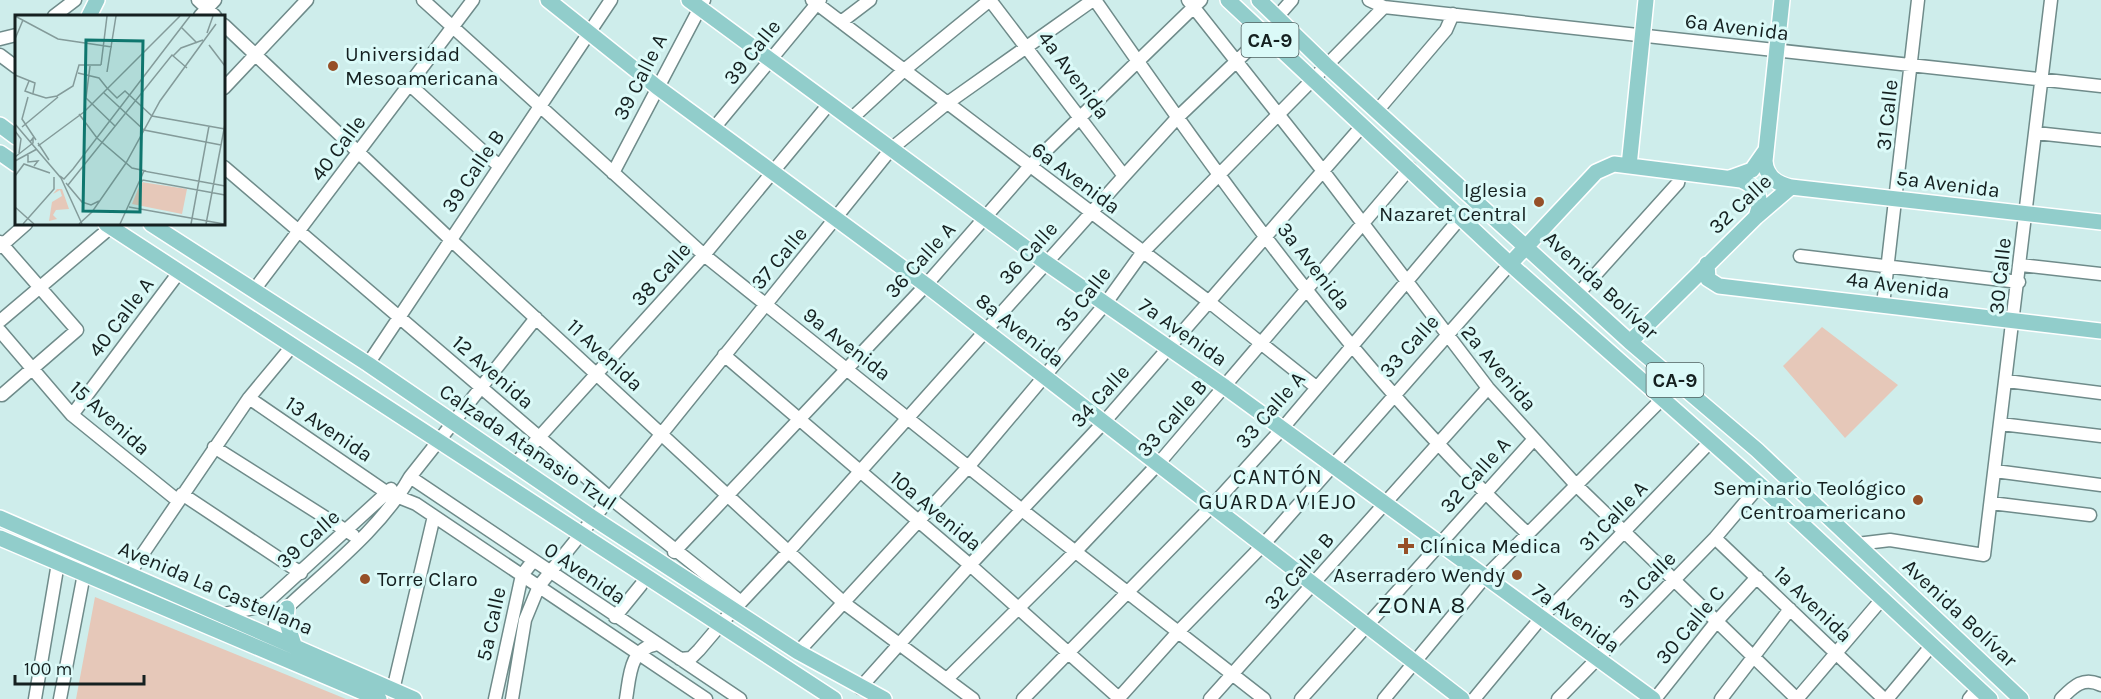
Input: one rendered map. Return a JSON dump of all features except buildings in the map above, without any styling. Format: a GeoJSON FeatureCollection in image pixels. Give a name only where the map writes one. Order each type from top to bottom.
{"type":"FeatureCollection","features":[{"type":"Feature","properties":{"kind":"main road"},"geometry":{"type":"LineString","coordinates":[[90,15],[97,0]]}},
{"type":"Feature","properties":{"kind":"main road","name":"8a Avenida"},"geometry":{"type":"LineString","coordinates":[[548,0],[657,87],[926,285],[1159,463],[1312,585],[1462,699]]}},
{"type":"Feature","properties":{"kind":"main road","name":"Avenida Bolívar"},"geometry":{"type":"LineString","coordinates":[[1228,0],[1462,216],[1510,264],[1661,400],[1760,485],[1882,598],[1932,645],[1974,694],[1990,699]]}},
{"type":"Feature","properties":{"kind":"main road","name":"Avenida Bolívar"},"geometry":{"type":"LineString","coordinates":[[1259,0],[1326,65],[1630,342],[1757,450],[2020,699]]}},
{"type":"Feature","properties":{"kind":"main road"},"geometry":{"type":"LineString","coordinates":[[1646,0],[1629,166],[1680,174],[1729,178],[1749,183],[1757,191],[1760,203],[1756,217]]}},
{"type":"Feature","properties":{"kind":"main road","name":"32 Calle"},"geometry":{"type":"LineString","coordinates":[[1630,342],[1707,264],[1791,187],[1775,181],[1768,175],[1765,166],[1782,0]]}},
{"type":"Feature","properties":{"kind":"main road","name":"7a Avenida"},"geometry":{"type":"LineString","coordinates":[[697,2],[771,61],[984,218],[1225,387],[1595,659],[1654,699]]}},
{"type":"Feature","properties":{"kind":"main road"},"geometry":{"type":"LineString","coordinates":[[0,126],[15,136]]}},
{"type":"Feature","properties":{"kind":"main road"},"geometry":{"type":"LineString","coordinates":[[1729,178],[1752,170],[1766,150]]}},
{"type":"Feature","properties":{"kind":"main road"},"geometry":{"type":"LineString","coordinates":[[0,153],[15,163]]}},
{"type":"Feature","properties":{"kind":"main road","name":"33 Calle"},"geometry":{"type":"LineString","coordinates":[[1510,264],[1596,172],[1614,164],[1629,166]]}},
{"type":"Feature","properties":{"kind":"main road","name":"5a Avenida"},"geometry":{"type":"LineString","coordinates":[[1791,187],[2101,222]]}},
{"type":"Feature","properties":{"kind":"main road","name":"Calzada Atanasio Tzul"},"geometry":{"type":"LineString","coordinates":[[110,225],[439,439],[719,626],[834,699]]}},
{"type":"Feature","properties":{"kind":"main road","name":"Calzada Atanasio Tzul"},"geometry":{"type":"LineString","coordinates":[[153,225],[368,363],[593,518],[737,605],[798,652],[884,699]]}},
{"type":"Feature","properties":{"kind":"main road","name":"4a Avenida"},"geometry":{"type":"LineString","coordinates":[[1707,264],[1707,276],[1716,285],[2101,331]]}},
{"type":"Feature","properties":{"kind":"main road","name":"Avenida La Castellana"},"geometry":{"type":"LineString","coordinates":[[0,518],[414,699]]}},
{"type":"Feature","properties":{"kind":"main road","name":"Avenida La Castellana"},"geometry":{"type":"LineString","coordinates":[[0,538],[379,699]]}},
{"type":"Feature","properties":{"kind":"main road"},"geometry":{"type":"LineString","coordinates":[[58,563],[76,559],[118,570]]}},
{"type":"Feature","properties":{"kind":"main road"},"geometry":{"type":"LineString","coordinates":[[84,574],[88,570],[118,570]]}},
{"type":"Feature","properties":{"kind":"main road"},"geometry":{"type":"LineString","coordinates":[[286,608],[294,645]]}},
{"type":"Feature","properties":{"kind":"main road"},"geometry":{"type":"LineString","coordinates":[[265,652],[274,648],[276,640],[273,636]]}},
{"type":"Feature","properties":{"kind":"street"},"geometry":{"type":"LineString","coordinates":[[55,15],[75,0]]}},
{"type":"Feature","properties":{"kind":"street"},"geometry":{"type":"LineString","coordinates":[[225,87],[307,0]]}},
{"type":"Feature","properties":{"kind":"street","name":"9a Avenida"},"geometry":{"type":"LineString","coordinates":[[423,0],[704,255],[1022,510],[1264,699]]}},
{"type":"Feature","properties":{"kind":"street","name":"40 Calle"},"geometry":{"type":"LineString","coordinates":[[254,290],[361,152],[473,0]]}},
{"type":"Feature","properties":{"kind":"street","name":"39 Calle B"},"geometry":{"type":"LineString","coordinates":[[368,363],[611,0]]}},
{"type":"Feature","properties":{"kind":"street"},"geometry":{"type":"LineString","coordinates":[[841,22],[870,0]]}},
{"type":"Feature","properties":{"kind":"street"},"geometry":{"type":"LineString","coordinates":[[851,119],[903,71],[990,0]]}},
{"type":"Feature","properties":{"kind":"street","name":"4a Avenida"},"geometry":{"type":"LineString","coordinates":[[990,0],[1124,176]]}},
{"type":"Feature","properties":{"kind":"street","name":"37 Calle"},"geometry":{"type":"LineString","coordinates":[[538,586],[891,149],[946,104],[1094,0]]}},
{"type":"Feature","properties":{"kind":"street","name":"3a Avenida"},"geometry":{"type":"LineString","coordinates":[[1094,0],[1177,118],[1351,345],[1437,443],[1485,494],[1528,534]]}},
{"type":"Feature","properties":{"kind":"street"},"geometry":{"type":"LineString","coordinates":[[1277,17],[1292,0]]}},
{"type":"Feature","properties":{"kind":"street","name":"6a Avenida"},"geometry":{"type":"LineString","coordinates":[[1369,0],[1384,7],[1776,51],[1912,63],[2101,86]]}},
{"type":"Feature","properties":{"kind":"street","name":"31 Calle"},"geometry":{"type":"LineString","coordinates":[[1883,305],[1918,0]]}},
{"type":"Feature","properties":{"kind":"street","name":"30 Calle"},"geometry":{"type":"LineString","coordinates":[[1857,544],[1890,540],[1984,555],[2015,320],[2051,0]]}},
{"type":"Feature","properties":{"kind":"street","name":"6a Avenida"},"geometry":{"type":"LineString","coordinates":[[816,1],[903,71],[1208,301],[1316,387]]}},
{"type":"Feature","properties":{"kind":"street","name":"39 Calle"},"geometry":{"type":"LineString","coordinates":[[714,128],[771,61],[816,1]]}},
{"type":"Feature","properties":{"kind":"street","name":"39 Calle A"},"geometry":{"type":"LineString","coordinates":[[613,173],[697,2]]}},
{"type":"Feature","properties":{"kind":"street","name":"36 Calle A"},"geometry":{"type":"LineString","coordinates":[[674,552],[726,494],[926,285],[1029,167],[1078,117],[1138,62],[1194,3]]}},
{"type":"Feature","properties":{"kind":"street","name":"2a Avenida"},"geometry":{"type":"LineString","coordinates":[[1194,3],[1277,116],[1323,171],[1446,336],[1488,388],[1577,486],[1797,699]]}},
{"type":"Feature","properties":{"kind":"street","name":"35 Calle"},"geometry":{"type":"LineString","coordinates":[[798,652],[920,522],[969,466],[1106,303],[1142,253],[1384,7]]}},
{"type":"Feature","properties":{"kind":"street"},"geometry":{"type":"LineString","coordinates":[[1377,111],[1446,30],[1453,14]]}},
{"type":"Feature","properties":{"kind":"street","name":"11 Avenida"},"geometry":{"type":"LineString","coordinates":[[225,26],[361,152],[451,240],[844,603],[973,699]]}},
{"type":"Feature","properties":{"kind":"street","name":"36 Calle"},"geometry":{"type":"LineString","coordinates":[[680,659],[690,658],[699,651],[737,605],[788,552],[1045,262],[1177,118],[1265,34]]}},
{"type":"Feature","properties":{"kind":"street"},"geometry":{"type":"LineString","coordinates":[[0,39],[15,35]]}},
{"type":"Feature","properties":{"kind":"street"},"geometry":{"type":"LineString","coordinates":[[0,55],[15,66]]}},
{"type":"Feature","properties":{"kind":"street"},"geometry":{"type":"LineString","coordinates":[[410,85],[500,166]]}},
{"type":"Feature","properties":{"kind":"street","name":"38 Calle"},"geometry":{"type":"LineString","coordinates":[[514,464],[704,255],[829,104]]}},
{"type":"Feature","properties":{"kind":"street","name":"34 Calle"},"geometry":{"type":"LineString","coordinates":[[861,688],[970,565],[1104,422],[1363,125]]}},
{"type":"Feature","properties":{"kind":"street"},"geometry":{"type":"LineString","coordinates":[[2036,133],[2101,140]]}},
{"type":"Feature","properties":{"kind":"street","name":"12 Avenida"},"geometry":{"type":"LineString","coordinates":[[225,168],[400,316],[480,388],[737,605]]}},
{"type":"Feature","properties":{"kind":"street","name":"33 Calle B"},"geometry":{"type":"LineString","coordinates":[[947,679],[1075,552],[1159,463],[1410,168]]}},
{"type":"Feature","properties":{"kind":"street"},"geometry":{"type":"LineString","coordinates":[[1578,294],[1678,183],[1680,174]]}},
{"type":"Feature","properties":{"kind":"street","name":"33 Calle A"},"geometry":{"type":"LineString","coordinates":[[1023,699],[1212,506],[1282,429],[1462,216]]}},
{"type":"Feature","properties":{"kind":"street"},"geometry":{"type":"LineString","coordinates":[[2,394],[77,330],[1,245],[25,225]]}},
{"type":"Feature","properties":{"kind":"street"},"geometry":{"type":"LineString","coordinates":[[0,321],[104,233],[108,225]]}},
{"type":"Feature","properties":{"kind":"street"},"geometry":{"type":"LineString","coordinates":[[1800,256],[2019,282]]}},
{"type":"Feature","properties":{"kind":"street","name":"33 Calle"},"geometry":{"type":"LineString","coordinates":[[1119,699],[1178,632],[1263,545],[1510,264]]}},
{"type":"Feature","properties":{"kind":"street"},"geometry":{"type":"LineString","coordinates":[[2021,265],[2101,274]]}},
{"type":"Feature","properties":{"kind":"street","name":"40 Calle A"},"geometry":{"type":"LineString","coordinates":[[72,415],[180,272]]}},
{"type":"Feature","properties":{"kind":"street","name":"39 Calle"},"geometry":{"type":"LineString","coordinates":[[273,636],[276,618],[359,539],[399,496],[410,477],[439,439],[536,318]]}},
{"type":"Feature","properties":{"kind":"street","name":"15 Avenida"},"geometry":{"type":"LineString","coordinates":[[0,331],[72,415],[180,497],[301,573]]}},
{"type":"Feature","properties":{"kind":"street"},"geometry":{"type":"LineString","coordinates":[[118,570],[180,497],[249,398],[293,345]]}},
{"type":"Feature","properties":{"kind":"street","name":"10a Avenida"},"geometry":{"type":"LineString","coordinates":[[724,355],[970,565],[1119,699]]}},
{"type":"Feature","properties":{"kind":"street"},"geometry":{"type":"LineString","coordinates":[[2007,381],[2101,393]]}},
{"type":"Feature","properties":{"kind":"street","name":"32 Calle B"},"geometry":{"type":"LineString","coordinates":[[1210,699],[1488,388]]}},
{"type":"Feature","properties":{"kind":"street","name":"13 Avenida"},"geometry":{"type":"LineString","coordinates":[[249,398],[386,492]]}},
{"type":"Feature","properties":{"kind":"street"},"geometry":{"type":"LineString","coordinates":[[1384,699],[1485,577],[1661,400]]}},
{"type":"Feature","properties":{"kind":"street"},"geometry":{"type":"LineString","coordinates":[[2001,424],[2101,436]]}},
{"type":"Feature","properties":{"kind":"street","name":"32 Calle A"},"geometry":{"type":"LineString","coordinates":[[1301,699],[1533,439]]}},
{"type":"Feature","properties":{"kind":"street","name":"31 Calle A"},"geometry":{"type":"LineString","coordinates":[[1474,699],[1541,618],[1710,442]]}},
{"type":"Feature","properties":{"kind":"street"},"geometry":{"type":"LineString","coordinates":[[214,447],[359,539]]}},
{"type":"Feature","properties":{"kind":"street"},"geometry":{"type":"LineString","coordinates":[[1995,471],[2101,485]]}},
{"type":"Feature","properties":{"kind":"street","name":"39 Calle"},"geometry":{"type":"LineString","coordinates":[[224,614],[261,606],[347,532],[386,492],[410,477]]}},
{"type":"Feature","properties":{"kind":"street","name":"0 Avenida"},"geometry":{"type":"LineString","coordinates":[[410,477],[740,699]]}},
{"type":"Feature","properties":{"kind":"street","name":"31 Calle"},"geometry":{"type":"LineString","coordinates":[[1558,699],[1715,538],[1760,485]]}},
{"type":"Feature","properties":{"kind":"street","name":"0 Avenida"},"geometry":{"type":"LineString","coordinates":[[386,492],[399,496],[434,516],[706,699]]}},
{"type":"Feature","properties":{"kind":"street"},"geometry":{"type":"LineString","coordinates":[[1991,503],[2090,515]]}},
{"type":"Feature","properties":{"kind":"street"},"geometry":{"type":"LineString","coordinates":[[393,690],[434,516]]}},
{"type":"Feature","properties":{"kind":"street"},"geometry":{"type":"LineString","coordinates":[[458,532],[468,516]]}},
{"type":"Feature","properties":{"kind":"street","name":"1a Avenida"},"geometry":{"type":"LineString","coordinates":[[1715,538],[1885,699]]}},
{"type":"Feature","properties":{"kind":"street","name":"5a Calle"},"geometry":{"type":"LineString","coordinates":[[495,699],[522,575],[533,561]]}},
{"type":"Feature","properties":{"kind":"street"},"geometry":{"type":"LineString","coordinates":[[35,699],[58,563]]}},
{"type":"Feature","properties":{"kind":"street"},"geometry":{"type":"LineString","coordinates":[[60,699],[84,574]]}},
{"type":"Feature","properties":{"kind":"street","name":"30 Calle C"},"geometry":{"type":"LineString","coordinates":[[1654,699],[1717,621],[1757,577]]}},
{"type":"Feature","properties":{"kind":"street"},"geometry":{"type":"LineString","coordinates":[[615,617],[641,585]]}},
{"type":"Feature","properties":{"kind":"street","name":"5a Calle"},"geometry":{"type":"LineString","coordinates":[[512,699],[525,620],[538,586]]}},
{"type":"Feature","properties":{"kind":"street"},"geometry":{"type":"LineString","coordinates":[[1797,699],[1882,598]]}},
{"type":"Feature","properties":{"kind":"street"},"geometry":{"type":"LineString","coordinates":[[1720,699],[1790,609]]}},
{"type":"Feature","properties":{"kind":"street"},"geometry":{"type":"LineString","coordinates":[[626,699],[637,654],[657,644]]}},
{"type":"Feature","properties":{"kind":"street"},"geometry":{"type":"LineString","coordinates":[[1885,699],[1932,645]]}},
{"type":"Feature","properties":{"kind":"street"},"geometry":{"type":"LineString","coordinates":[[2061,699],[2079,683],[2093,682],[2101,685]]}},
{"type":"Feature","properties":{"kind":"shaded area"},"geometry":{"type":"Polygon","coordinates":[[[1822,327],[1898,385],[1845,438],[1783,366],[1822,327]]]}},
{"type":"Feature","properties":{"kind":"shaded area"},"geometry":{"type":"Polygon","coordinates":[[[95,597],[346,699],[76,699],[95,597]]]}},
{"type":"Feature","properties":{"kind":"place","name":"Universidad Mesoamericana"},"geometry":{"type":"Point","coordinates":[333,66]}},
{"type":"Feature","properties":{"kind":"place","name":"Iglesia Nazaret Central"},"geometry":{"type":"Point","coordinates":[1539,202]}},
{"type":"Feature","properties":{"kind":"place","name":"Seminario Teológico Centroamericano"},"geometry":{"type":"Point","coordinates":[1918,500]}},
{"type":"Feature","properties":{"kind":"place","name":"Clínica Medica"},"geometry":{"type":"Point","coordinates":[1406,546]}},
{"type":"Feature","properties":{"kind":"place","name":"Aserradero Wendy"},"geometry":{"type":"Point","coordinates":[1517,575]}},
{"type":"Feature","properties":{"kind":"place","name":"Torre Claro"},"geometry":{"type":"Point","coordinates":[365,579]}},
{"type":"Feature","properties":{"kind":"district","name":"CANTÓN GUARDA VIEJO"},"geometry":{"type":"Point","coordinates":[1278,490]}},
{"type":"Feature","properties":{"kind":"district","name":"ZONA 8"},"geometry":{"type":"Point","coordinates":[1422,605]}}]}
